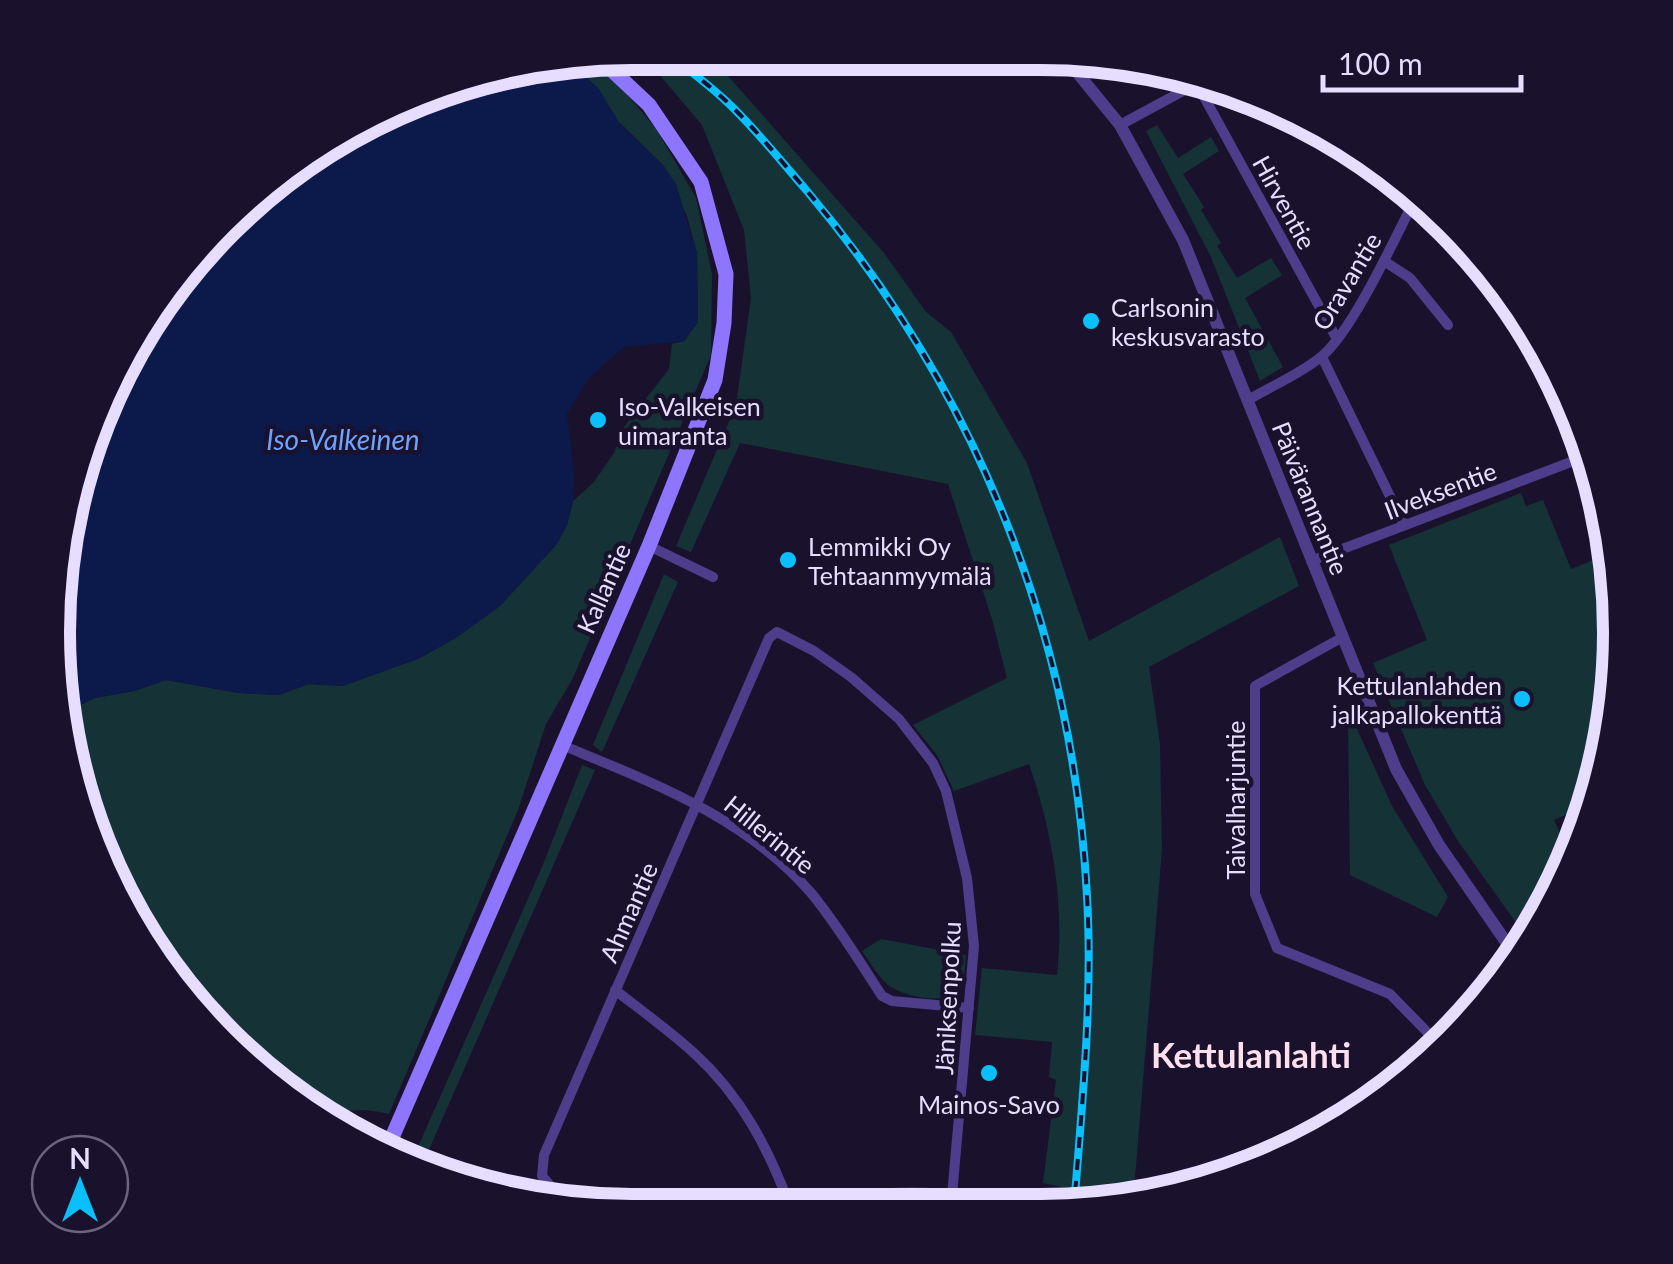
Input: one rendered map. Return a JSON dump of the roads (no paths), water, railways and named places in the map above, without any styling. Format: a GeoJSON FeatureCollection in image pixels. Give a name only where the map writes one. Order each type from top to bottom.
{"type":"FeatureCollection","features":[{"type":"Feature","properties":{"kind":"main road","name":"Kallantie"},"geometry":{"type":"LineString","coordinates":[[391,1140],[650,546],[715,380],[724,324],[726,274],[701,182],[649,105],[612,71]]}},
{"type":"Feature","properties":{"kind":"street","name":"Päivärannantie"},"geometry":{"type":"LineString","coordinates":[[1078,71],[1120,125],[1183,240],[1396,770],[1440,846],[1507,945]]}},
{"type":"Feature","properties":{"kind":"street"},"geometry":{"type":"LineString","coordinates":[[1120,125],[1186,89]]}},
{"type":"Feature","properties":{"kind":"street","name":"Hirventie"},"geometry":{"type":"LineString","coordinates":[[1209,96],[1337,339]]}},
{"type":"Feature","properties":{"kind":"street","name":"Oravantie"},"geometry":{"type":"LineString","coordinates":[[1248,400],[1322,357],[1384,261],[1411,208]]}},
{"type":"Feature","properties":{"kind":"street"},"geometry":{"type":"LineString","coordinates":[[1384,261],[1410,278],[1448,326]]}},
{"type":"Feature","properties":{"kind":"street"},"geometry":{"type":"LineString","coordinates":[[1322,357],[1404,525]]}},
{"type":"Feature","properties":{"kind":"street","name":"Ilveksentie"},"geometry":{"type":"LineString","coordinates":[[1311,561],[1576,460]]}},
{"type":"Feature","properties":{"kind":"street"},"geometry":{"type":"LineString","coordinates":[[650,546],[713,577]]}},
{"type":"Feature","properties":{"kind":"street","name":"Ahmantie"},"geometry":{"type":"LineString","coordinates":[[553,1188],[542,1176],[544,1156],[769,638],[777,632]]}},
{"type":"Feature","properties":{"kind":"street","name":"Jäniksenpolku"},"geometry":{"type":"LineString","coordinates":[[777,632],[814,650],[899,719],[933,763],[946,791],[968,878],[974,946],[953,1194]]}},
{"type":"Feature","properties":{"kind":"street","name":"Taivalharjuntie"},"geometry":{"type":"LineString","coordinates":[[1342,638],[1255,686],[1255,894],[1278,948],[1390,994],[1431,1036]]}},
{"type":"Feature","properties":{"kind":"street","name":"Hillerintie"},"geometry":{"type":"LineString","coordinates":[[562,746],[698,804],[745,833],[810,892],[882,996],[892,1001],[970,1008]]}},
{"type":"Feature","properties":{"kind":"street"},"geometry":{"type":"LineString","coordinates":[[615,990],[696,1054],[717,1076],[754,1126],[786,1194]]}},
{"type":"Feature","properties":{"kind":"water","name":"Iso-Valkeinen"},"geometry":{"type":"Polygon","coordinates":[[[581,73],[599,89],[620,124],[663,165],[676,184],[697,253],[698,322],[684,341],[624,347],[589,378],[567,414],[573,501],[567,525],[556,545],[500,606],[457,637],[420,658],[343,686],[309,684],[278,695],[239,693],[166,680],[76,708],[71,669],[71,595],[89,487],[128,383],[165,320],[209,261],[290,186],[383,128],[487,89],[581,73]]]}},
{"type":"Feature","properties":{"kind":"railway"},"geometry":{"type":"LineString","coordinates":[[689,70],[747,122],[807,191],[867,268],[920,349],[967,433],[1006,520],[1037,610],[1061,703],[1078,798],[1087,896],[1086,1052],[1075,1193]]}},
{"type":"Feature","properties":{"kind":"place","name":"Carlsonin keskusvarasto"},"geometry":{"type":"Point","coordinates":[1091,321]}},
{"type":"Feature","properties":{"kind":"place","name":"Iso-Valkeisen uimaranta"},"geometry":{"type":"Point","coordinates":[598,420]}},
{"type":"Feature","properties":{"kind":"place","name":"Lemmikki Oy Tehtaanmyymälä"},"geometry":{"type":"Point","coordinates":[788,560]}},
{"type":"Feature","properties":{"kind":"place","name":"Kettulanlahden jalkapallokenttä"},"geometry":{"type":"Point","coordinates":[1522,699]}},
{"type":"Feature","properties":{"kind":"place","name":"Mainos-Savo"},"geometry":{"type":"Point","coordinates":[989,1073]}},
{"type":"Feature","properties":{"kind":"district","name":"Kettulanlahti"},"geometry":{"type":"Point","coordinates":[1251,1054]}}]}
